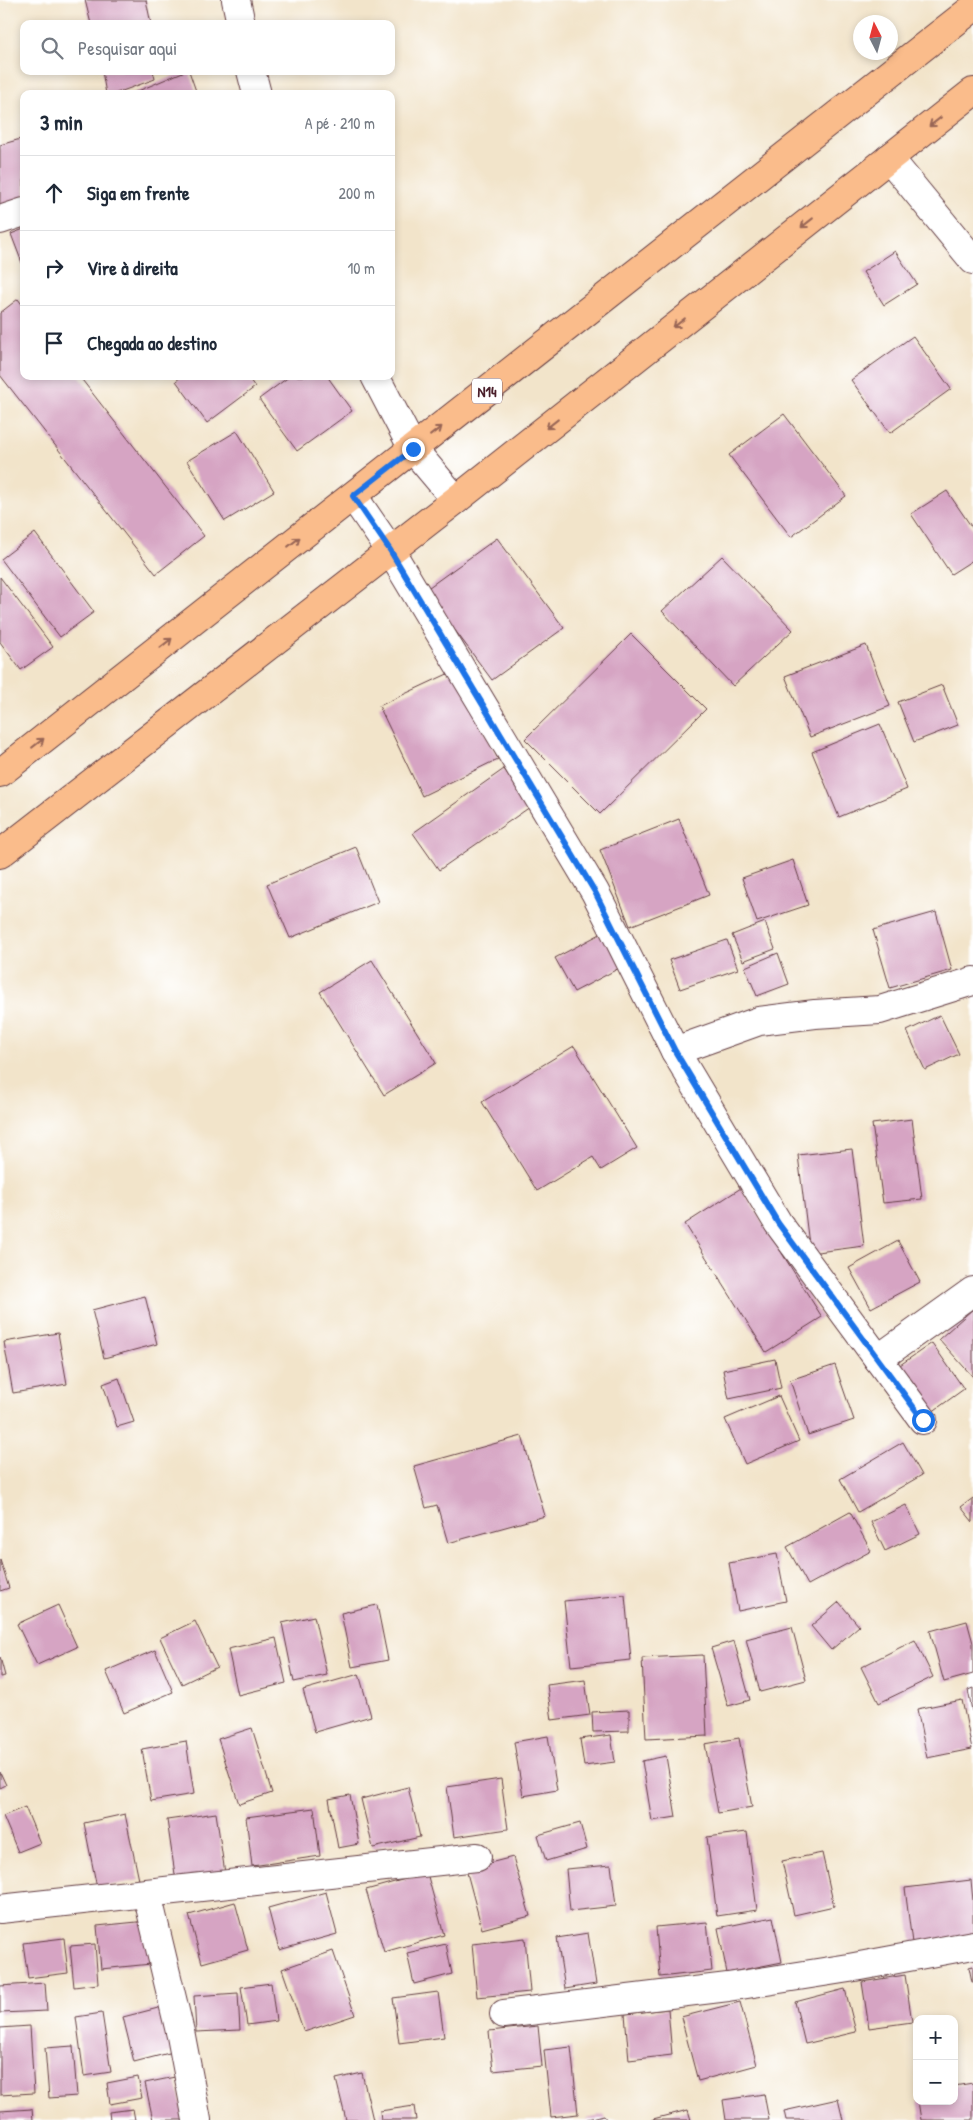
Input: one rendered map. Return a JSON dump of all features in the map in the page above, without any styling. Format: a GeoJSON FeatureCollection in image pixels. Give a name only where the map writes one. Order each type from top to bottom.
{"type":"FeatureCollection","features":[{"type":"Feature","properties":{"kind":"main road","name":"N14"},"geometry":{"type":"LineString","coordinates":[[0,773],[973,8]]}},
{"type":"Feature","properties":{"kind":"main road"},"geometry":{"type":"LineString","coordinates":[[0,854],[456,500],[973,92]]}},
{"type":"Feature","properties":{"kind":"street"},"geometry":{"type":"LineString","coordinates":[[236,0],[240,20]]}},
{"type":"Feature","properties":{"kind":"street"},"geometry":{"type":"LineString","coordinates":[[252,75],[256,90]]}},
{"type":"Feature","properties":{"kind":"street"},"geometry":{"type":"LineString","coordinates":[[889,158],[973,260]]}},
{"type":"Feature","properties":{"kind":"street"},"geometry":{"type":"LineString","coordinates":[[0,220],[20,213]]}},
{"type":"Feature","properties":{"kind":"street"},"geometry":{"type":"LineString","coordinates":[[377,380],[413,449],[456,500]]}},
{"type":"Feature","properties":{"kind":"street"},"geometry":{"type":"LineString","coordinates":[[353,496],[390,550],[595,892],[675,1051],[778,1223],[923,1420]]}},
{"type":"Feature","properties":{"kind":"street"},"geometry":{"type":"LineString","coordinates":[[675,1051],[759,1021],[815,1014],[880,1010],[973,981]]}},
{"type":"Feature","properties":{"kind":"street"},"geometry":{"type":"LineString","coordinates":[[878,1359],[973,1291]]}},
{"type":"Feature","properties":{"kind":"street"},"geometry":{"type":"LineString","coordinates":[[0,1908],[148,1894],[477,1857]]}},
{"type":"Feature","properties":{"kind":"street"},"geometry":{"type":"LineString","coordinates":[[148,1894],[181,2036],[197,2120]]}},
{"type":"Feature","properties":{"kind":"street"},"geometry":{"type":"LineString","coordinates":[[504,2014],[728,1987],[849,1968],[973,1945]]}},
{"type":"Feature","properties":{"kind":"building"},"geometry":{"type":"Polygon","coordinates":[[[85,0],[146,0],[150,20],[90,20],[85,0]]]}},
{"type":"Feature","properties":{"kind":"building"},"geometry":{"type":"Polygon","coordinates":[[[103,75],[154,75],[155,79],[125,90],[105,90],[103,75]]]}},
{"type":"Feature","properties":{"kind":"building"},"geometry":{"type":"Polygon","coordinates":[[[176,75],[190,75],[196,90],[140,90],[176,75]]]}},
{"type":"Feature","properties":{"kind":"building"},"geometry":{"type":"Polygon","coordinates":[[[20,139],[20,205],[0,211],[0,145],[20,139]]]}},
{"type":"Feature","properties":{"kind":"building"},"geometry":{"type":"Polygon","coordinates":[[[20,231],[20,258],[11,234],[20,231]]]}},
{"type":"Feature","properties":{"kind":"building"},"geometry":{"type":"Polygon","coordinates":[[[895,251],[917,284],[884,305],[863,272],[895,251]]]}},
{"type":"Feature","properties":{"kind":"building"},"geometry":{"type":"Polygon","coordinates":[[[18,299],[20,302],[20,380],[82,380],[204,536],[156,574],[0,375],[0,313],[18,299]]]}},
{"type":"Feature","properties":{"kind":"building"},"geometry":{"type":"Polygon","coordinates":[[[913,336],[951,389],[890,433],[851,380],[913,336]]]}},
{"type":"Feature","properties":{"kind":"building"},"geometry":{"type":"Polygon","coordinates":[[[250,380],[255,387],[207,423],[176,381],[250,380]]]}},
{"type":"Feature","properties":{"kind":"building"},"geometry":{"type":"Polygon","coordinates":[[[285,380],[330,380],[352,411],[297,451],[259,399],[285,380]]]}},
{"type":"Feature","properties":{"kind":"building"},"geometry":{"type":"Polygon","coordinates":[[[784,414],[846,496],[791,537],[729,455],[784,414]]]}},
{"type":"Feature","properties":{"kind":"building"},"geometry":{"type":"Polygon","coordinates":[[[237,431],[274,491],[225,521],[187,461],[237,431]]]}},
{"type":"Feature","properties":{"kind":"building"},"geometry":{"type":"Polygon","coordinates":[[[947,491],[973,529],[973,560],[951,574],[911,514],[947,491]]]}},
{"type":"Feature","properties":{"kind":"building"},"geometry":{"type":"Polygon","coordinates":[[[35,533],[94,612],[60,637],[1,559],[35,533]]]}},
{"type":"Feature","properties":{"kind":"building"},"geometry":{"type":"Polygon","coordinates":[[[497,538],[564,628],[492,680],[425,590],[497,538]]]}},
{"type":"Feature","properties":{"kind":"building"},"geometry":{"type":"Polygon","coordinates":[[[722,556],[793,630],[733,686],[662,611],[722,556]]]}},
{"type":"Feature","properties":{"kind":"building"},"geometry":{"type":"Polygon","coordinates":[[[0,577],[53,647],[21,670],[0,642],[0,577]]]}},
{"type":"Feature","properties":{"kind":"building"},"geometry":{"type":"Polygon","coordinates":[[[631,634],[706,709],[600,814],[525,739],[631,634]]]}},
{"type":"Feature","properties":{"kind":"building"},"geometry":{"type":"Polygon","coordinates":[[[866,645],[890,706],[810,737],[785,676],[866,645]]]}},
{"type":"Feature","properties":{"kind":"building"},"geometry":{"type":"Polygon","coordinates":[[[456,670],[498,759],[422,796],[379,706],[456,670]]]}},
{"type":"Feature","properties":{"kind":"building"},"geometry":{"type":"Polygon","coordinates":[[[942,685],[958,725],[914,742],[898,702],[942,685]]]}},
{"type":"Feature","properties":{"kind":"building"},"geometry":{"type":"Polygon","coordinates":[[[880,724],[907,789],[839,817],[812,752],[880,724]]]}},
{"type":"Feature","properties":{"kind":"building"},"geometry":{"type":"Polygon","coordinates":[[[504,769],[530,807],[439,870],[413,833],[504,769]]]}},
{"type":"Feature","properties":{"kind":"building"},"geometry":{"type":"Polygon","coordinates":[[[679,819],[709,895],[630,926],[600,850],[679,819]]]}},
{"type":"Feature","properties":{"kind":"building"},"geometry":{"type":"Polygon","coordinates":[[[356,847],[378,902],[290,938],[267,884],[356,847]]]}},
{"type":"Feature","properties":{"kind":"building"},"geometry":{"type":"Polygon","coordinates":[[[793,860],[808,905],[757,922],[742,878],[793,860]]]}},
{"type":"Feature","properties":{"kind":"building"},"geometry":{"type":"Polygon","coordinates":[[[936,912],[952,970],[890,988],[873,930],[936,912]]]}},
{"type":"Feature","properties":{"kind":"building"},"geometry":{"type":"Polygon","coordinates":[[[765,922],[775,949],[743,961],[732,935],[765,922]]]}},
{"type":"Feature","properties":{"kind":"building"},"geometry":{"type":"Polygon","coordinates":[[[606,931],[625,965],[574,992],[555,958],[606,931]]]}},
{"type":"Feature","properties":{"kind":"building"},"geometry":{"type":"Polygon","coordinates":[[[727,940],[738,969],[680,989],[669,960],[727,940]]]}},
{"type":"Feature","properties":{"kind":"building"},"geometry":{"type":"Polygon","coordinates":[[[778,953],[789,984],[757,996],[745,967],[778,953]]]}},
{"type":"Feature","properties":{"kind":"building"},"geometry":{"type":"Polygon","coordinates":[[[372,960],[436,1063],[384,1095],[320,992],[372,960]]]}},
{"type":"Feature","properties":{"kind":"building"},"geometry":{"type":"Polygon","coordinates":[[[940,1015],[959,1054],[925,1070],[907,1031],[940,1015]]]}},
{"type":"Feature","properties":{"kind":"building"},"geometry":{"type":"Polygon","coordinates":[[[574,1046],[637,1148],[601,1170],[593,1157],[537,1191],[482,1102],[574,1046]]]}},
{"type":"Feature","properties":{"kind":"building"},"geometry":{"type":"Polygon","coordinates":[[[912,1119],[922,1199],[883,1203],[872,1124],[912,1119]]]}},
{"type":"Feature","properties":{"kind":"building"},"geometry":{"type":"Polygon","coordinates":[[[852,1149],[864,1246],[810,1253],[798,1155],[852,1149]]]}},
{"type":"Feature","properties":{"kind":"building"},"geometry":{"type":"Polygon","coordinates":[[[741,1188],[822,1317],[766,1352],[685,1224],[741,1188]]]}},
{"type":"Feature","properties":{"kind":"building"},"geometry":{"type":"Polygon","coordinates":[[[898,1241],[920,1282],[871,1308],[849,1268],[898,1241]]]}},
{"type":"Feature","properties":{"kind":"building"},"geometry":{"type":"Polygon","coordinates":[[[145,1296],[157,1344],[104,1358],[92,1310],[145,1296]]]}},
{"type":"Feature","properties":{"kind":"building"},"geometry":{"type":"Polygon","coordinates":[[[973,1309],[973,1377],[939,1339],[973,1309]]]}},
{"type":"Feature","properties":{"kind":"building"},"geometry":{"type":"Polygon","coordinates":[[[58,1333],[67,1384],[13,1393],[4,1342],[58,1333]]]}},
{"type":"Feature","properties":{"kind":"building"},"geometry":{"type":"Polygon","coordinates":[[[932,1343],[964,1389],[932,1412],[900,1365],[932,1343]]]}},
{"type":"Feature","properties":{"kind":"building"},"geometry":{"type":"Polygon","coordinates":[[[775,1359],[781,1388],[729,1399],[723,1370],[775,1359]]]}},
{"type":"Feature","properties":{"kind":"building"},"geometry":{"type":"Polygon","coordinates":[[[835,1365],[854,1420],[808,1435],[790,1380],[835,1365]]]}},
{"type":"Feature","properties":{"kind":"building"},"geometry":{"type":"Polygon","coordinates":[[[119,1378],[134,1422],[117,1427],[103,1384],[119,1378]]]}},
{"type":"Feature","properties":{"kind":"building"},"geometry":{"type":"Polygon","coordinates":[[[779,1396],[799,1441],[745,1464],[725,1419],[779,1396]]]}},
{"type":"Feature","properties":{"kind":"building"},"geometry":{"type":"Polygon","coordinates":[[[522,1436],[545,1516],[448,1543],[437,1505],[426,1508],[414,1466],[522,1436]]]}},
{"type":"Feature","properties":{"kind":"building"},"geometry":{"type":"Polygon","coordinates":[[[903,1442],[922,1475],[858,1512],[840,1479],[903,1442]]]}},
{"type":"Feature","properties":{"kind":"building"},"geometry":{"type":"Polygon","coordinates":[[[973,1498],[973,1522],[961,1507],[973,1498]]]}},
{"type":"Feature","properties":{"kind":"building"},"geometry":{"type":"Polygon","coordinates":[[[906,1505],[920,1534],[885,1551],[871,1522],[906,1505]]]}},
{"type":"Feature","properties":{"kind":"building"},"geometry":{"type":"Polygon","coordinates":[[[850,1512],[871,1551],[808,1585],[787,1547],[850,1512]]]}},
{"type":"Feature","properties":{"kind":"building"},"geometry":{"type":"Polygon","coordinates":[[[777,1554],[786,1601],[738,1611],[729,1563],[777,1554]]]}},
{"type":"Feature","properties":{"kind":"building"},"geometry":{"type":"Polygon","coordinates":[[[0,1560],[9,1588],[0,1591],[0,1560]]]}},
{"type":"Feature","properties":{"kind":"building"},"geometry":{"type":"Polygon","coordinates":[[[625,1595],[631,1660],[571,1666],[564,1601],[625,1595]]]}},
{"type":"Feature","properties":{"kind":"building"},"geometry":{"type":"Polygon","coordinates":[[[839,1602],[859,1626],[831,1650],[811,1626],[839,1602]]]}},
{"type":"Feature","properties":{"kind":"building"},"geometry":{"type":"Polygon","coordinates":[[[58,1605],[77,1647],[37,1665],[17,1624],[58,1605]]]}},
{"type":"Feature","properties":{"kind":"building"},"geometry":{"type":"Polygon","coordinates":[[[377,1605],[388,1660],[352,1667],[341,1613],[377,1605]]]}},
{"type":"Feature","properties":{"kind":"building"},"geometry":{"type":"Polygon","coordinates":[[[314,1616],[327,1675],[294,1682],[282,1623],[314,1616]]]}},
{"type":"Feature","properties":{"kind":"building"},"geometry":{"type":"Polygon","coordinates":[[[195,1621],[217,1667],[182,1684],[160,1638],[195,1621]]]}},
{"type":"Feature","properties":{"kind":"building"},"geometry":{"type":"Polygon","coordinates":[[[967,1621],[973,1643],[973,1674],[944,1682],[930,1631],[967,1621]]]}},
{"type":"Feature","properties":{"kind":"building"},"geometry":{"type":"Polygon","coordinates":[[[792,1627],[806,1680],[760,1692],[746,1639],[792,1627]]]}},
{"type":"Feature","properties":{"kind":"building"},"geometry":{"type":"Polygon","coordinates":[[[276,1638],[286,1683],[238,1695],[228,1649],[276,1638]]]}},
{"type":"Feature","properties":{"kind":"building"},"geometry":{"type":"Polygon","coordinates":[[[915,1640],[933,1677],[879,1703],[861,1667],[915,1640]]]}},
{"type":"Feature","properties":{"kind":"building"},"geometry":{"type":"Polygon","coordinates":[[[734,1641],[750,1700],[728,1706],[711,1648],[734,1641]]]}},
{"type":"Feature","properties":{"kind":"building"},"geometry":{"type":"Polygon","coordinates":[[[155,1650],[173,1692],[124,1713],[106,1671],[155,1650]]]}},
{"type":"Feature","properties":{"kind":"building"},"geometry":{"type":"Polygon","coordinates":[[[703,1655],[707,1736],[646,1739],[642,1658],[703,1655]]]}},
{"type":"Feature","properties":{"kind":"building"},"geometry":{"type":"Polygon","coordinates":[[[0,1657],[5,1676],[0,1677],[0,1657]]]}},
{"type":"Feature","properties":{"kind":"building"},"geometry":{"type":"Polygon","coordinates":[[[359,1674],[371,1716],[315,1732],[303,1690],[359,1674]]]}},
{"type":"Feature","properties":{"kind":"building"},"geometry":{"type":"Polygon","coordinates":[[[585,1680],[590,1715],[552,1720],[547,1685],[585,1680]]]}},
{"type":"Feature","properties":{"kind":"building"},"geometry":{"type":"Polygon","coordinates":[[[973,1688],[973,1711],[972,1711],[968,1690],[973,1688]]]}},
{"type":"Feature","properties":{"kind":"building"},"geometry":{"type":"Polygon","coordinates":[[[962,1700],[972,1749],[927,1758],[917,1709],[962,1700]]]}},
{"type":"Feature","properties":{"kind":"building"},"geometry":{"type":"Polygon","coordinates":[[[629,1710],[629,1731],[593,1732],[592,1712],[629,1710]]]}},
{"type":"Feature","properties":{"kind":"building"},"geometry":{"type":"Polygon","coordinates":[[[252,1728],[272,1793],[239,1804],[218,1739],[252,1728]]]}},
{"type":"Feature","properties":{"kind":"building"},"geometry":{"type":"Polygon","coordinates":[[[611,1735],[615,1762],[584,1766],[580,1739],[611,1735]]]}},
{"type":"Feature","properties":{"kind":"building"},"geometry":{"type":"Polygon","coordinates":[[[548,1736],[557,1790],[523,1796],[514,1742],[548,1736]]]}},
{"type":"Feature","properties":{"kind":"building"},"geometry":{"type":"Polygon","coordinates":[[[739,1738],[752,1807],[718,1813],[705,1744],[739,1738]]]}},
{"type":"Feature","properties":{"kind":"building"},"geometry":{"type":"Polygon","coordinates":[[[186,1741],[194,1794],[151,1801],[142,1749],[186,1741]]]}},
{"type":"Feature","properties":{"kind":"building"},"geometry":{"type":"Polygon","coordinates":[[[666,1756],[676,1817],[652,1821],[642,1761],[666,1756]]]}},
{"type":"Feature","properties":{"kind":"building"},"geometry":{"type":"Polygon","coordinates":[[[0,1772],[6,1785],[0,1788],[0,1772]]]}},
{"type":"Feature","properties":{"kind":"building"},"geometry":{"type":"Polygon","coordinates":[[[501,1779],[508,1829],[454,1837],[447,1787],[501,1779]]]}},
{"type":"Feature","properties":{"kind":"building"},"geometry":{"type":"Polygon","coordinates":[[[408,1787],[420,1837],[373,1848],[361,1799],[408,1787]]]}},
{"type":"Feature","properties":{"kind":"building"},"geometry":{"type":"Polygon","coordinates":[[[350,1795],[359,1844],[338,1848],[329,1799],[350,1795]]]}},
{"type":"Feature","properties":{"kind":"building"},"geometry":{"type":"Polygon","coordinates":[[[25,1807],[40,1843],[18,1852],[3,1816],[25,1807]]]}},
{"type":"Feature","properties":{"kind":"building"},"geometry":{"type":"Polygon","coordinates":[[[314,1808],[320,1856],[252,1866],[246,1817],[314,1808]]]}},
{"type":"Feature","properties":{"kind":"building"},"geometry":{"type":"Polygon","coordinates":[[[216,1813],[225,1873],[176,1881],[167,1820],[216,1813]]]}},
{"type":"Feature","properties":{"kind":"building"},"geometry":{"type":"Polygon","coordinates":[[[125,1814],[139,1880],[97,1888],[84,1823],[125,1814]]]}},
{"type":"Feature","properties":{"kind":"building"},"geometry":{"type":"Polygon","coordinates":[[[580,1823],[587,1849],[546,1861],[538,1835],[580,1823]]]}},
{"type":"Feature","properties":{"kind":"building"},"geometry":{"type":"Polygon","coordinates":[[[747,1832],[757,1910],[717,1916],[707,1837],[747,1832]]]}},
{"type":"Feature","properties":{"kind":"building"},"geometry":{"type":"Polygon","coordinates":[[[822,1853],[834,1906],[794,1915],[782,1861],[822,1853]]]}},
{"type":"Feature","properties":{"kind":"building"},"geometry":{"type":"Polygon","coordinates":[[[513,1857],[530,1916],[482,1929],[466,1869],[513,1857]]]}},
{"type":"Feature","properties":{"kind":"building"},"geometry":{"type":"Polygon","coordinates":[[[611,1865],[616,1906],[570,1911],[566,1869],[611,1865]]]}},
{"type":"Feature","properties":{"kind":"building"},"geometry":{"type":"Polygon","coordinates":[[[427,1873],[444,1935],[384,1952],[366,1890],[427,1873]]]}},
{"type":"Feature","properties":{"kind":"building"},"geometry":{"type":"Polygon","coordinates":[[[971,1880],[973,1935],[912,1943],[905,1888],[971,1880]]]}},
{"type":"Feature","properties":{"kind":"building"},"geometry":{"type":"Polygon","coordinates":[[[326,1892],[337,1934],[279,1950],[268,1908],[326,1892]]]}},
{"type":"Feature","properties":{"kind":"building"},"geometry":{"type":"Polygon","coordinates":[[[235,1902],[248,1950],[202,1963],[189,1915],[235,1902]]]}},
{"type":"Feature","properties":{"kind":"building"},"geometry":{"type":"Polygon","coordinates":[[[773,1917],[782,1962],[727,1973],[718,1928],[773,1917]]]}},
{"type":"Feature","properties":{"kind":"building"},"geometry":{"type":"Polygon","coordinates":[[[147,1921],[151,1964],[101,1969],[97,1926],[147,1921]]]}},
{"type":"Feature","properties":{"kind":"building"},"geometry":{"type":"Polygon","coordinates":[[[707,1922],[712,1971],[660,1977],[656,1927],[707,1922]]]}},
{"type":"Feature","properties":{"kind":"building"},"geometry":{"type":"Polygon","coordinates":[[[588,1933],[596,1984],[565,1989],[557,1938],[588,1933]]]}},
{"type":"Feature","properties":{"kind":"building"},"geometry":{"type":"Polygon","coordinates":[[[64,1938],[68,1973],[28,1978],[23,1943],[64,1938]]]}},
{"type":"Feature","properties":{"kind":"building"},"geometry":{"type":"Polygon","coordinates":[[[525,1938],[530,1992],[477,1997],[472,1944],[525,1938]]]}},
{"type":"Feature","properties":{"kind":"building"},"geometry":{"type":"Polygon","coordinates":[[[95,1944],[98,1984],[74,1987],[70,1946],[95,1944]]]}},
{"type":"Feature","properties":{"kind":"building"},"geometry":{"type":"Polygon","coordinates":[[[446,1944],[452,1974],[414,1984],[407,1953],[446,1944]]]}},
{"type":"Feature","properties":{"kind":"building"},"geometry":{"type":"Polygon","coordinates":[[[333,1951],[355,2015],[304,2032],[282,1969],[333,1951]]]}},
{"type":"Feature","properties":{"kind":"building"},"geometry":{"type":"Polygon","coordinates":[[[973,1966],[973,1982],[972,1982],[969,1967],[973,1966]]]}},
{"type":"Feature","properties":{"kind":"building"},"geometry":{"type":"Polygon","coordinates":[[[905,1975],[912,2022],[869,2028],[862,1982],[905,1975]]]}},
{"type":"Feature","properties":{"kind":"building"},"geometry":{"type":"Polygon","coordinates":[[[45,1983],[47,2011],[0,2013],[0,1986],[45,1983]]]}},
{"type":"Feature","properties":{"kind":"building"},"geometry":{"type":"Polygon","coordinates":[[[271,1983],[276,2021],[247,2025],[241,1987],[271,1983]]]}},
{"type":"Feature","properties":{"kind":"building"},"geometry":{"type":"Polygon","coordinates":[[[845,1989],[856,2032],[805,2044],[795,2002],[845,1989]]]}},
{"type":"Feature","properties":{"kind":"building"},"geometry":{"type":"Polygon","coordinates":[[[438,1992],[444,2037],[399,2043],[393,1998],[438,1992]]]}},
{"type":"Feature","properties":{"kind":"building"},"geometry":{"type":"Polygon","coordinates":[[[238,1993],[240,2030],[196,2032],[194,1996],[238,1993]]]}},
{"type":"Feature","properties":{"kind":"building"},"geometry":{"type":"Polygon","coordinates":[[[740,2002],[757,2065],[698,2081],[681,2017],[740,2002]]]}},
{"type":"Feature","properties":{"kind":"building"},"geometry":{"type":"Polygon","coordinates":[[[162,2007],[173,2052],[134,2062],[123,2017],[162,2007]]]}},
{"type":"Feature","properties":{"kind":"building"},"geometry":{"type":"Polygon","coordinates":[[[668,2009],[672,2055],[629,2060],[625,2014],[668,2009]]]}},
{"type":"Feature","properties":{"kind":"building"},"geometry":{"type":"Polygon","coordinates":[[[102,2013],[111,2072],[84,2076],[76,2017],[102,2013]]]}},
{"type":"Feature","properties":{"kind":"building"},"geometry":{"type":"Polygon","coordinates":[[[30,2026],[34,2093],[0,2095],[0,2028],[30,2026]]]}},
{"type":"Feature","properties":{"kind":"building"},"geometry":{"type":"Polygon","coordinates":[[[538,2026],[542,2066],[493,2071],[489,2031],[538,2026]]]}},
{"type":"Feature","properties":{"kind":"building"},"geometry":{"type":"Polygon","coordinates":[[[73,2046],[77,2096],[49,2098],[45,2048],[73,2046]]]}},
{"type":"Feature","properties":{"kind":"building"},"geometry":{"type":"Polygon","coordinates":[[[571,2047],[578,2114],[551,2117],[544,2050],[571,2047]]]}},
{"type":"Feature","properties":{"kind":"building"},"geometry":{"type":"Polygon","coordinates":[[[362,2073],[373,2120],[346,2120],[336,2079],[362,2073]]]}},
{"type":"Feature","properties":{"kind":"building"},"geometry":{"type":"Polygon","coordinates":[[[138,2077],[142,2098],[110,2104],[107,2083],[138,2077]]]}},
{"type":"Feature","properties":{"kind":"building"},"geometry":{"type":"Polygon","coordinates":[[[175,2077],[185,2120],[153,2120],[145,2083],[175,2077]]]}},
{"type":"Feature","properties":{"kind":"building"},"geometry":{"type":"Polygon","coordinates":[[[973,2083],[973,2120],[921,2120],[919,2105],[958,2105],[958,2085],[973,2083]]]}},
{"type":"Feature","properties":{"kind":"building"},"geometry":{"type":"Polygon","coordinates":[[[764,2094],[769,2120],[726,2120],[723,2100],[764,2094]]]}},
{"type":"Feature","properties":{"kind":"building"},"geometry":{"type":"Polygon","coordinates":[[[838,2099],[843,2120],[786,2120],[784,2111],[838,2099]]]}},
{"type":"Feature","properties":{"kind":"building"},"geometry":{"type":"Polygon","coordinates":[[[414,2106],[416,2120],[381,2120],[380,2111],[414,2106]]]}},
{"type":"Feature","properties":{"kind":"building"},"geometry":{"type":"Polygon","coordinates":[[[32,2109],[33,2120],[0,2120],[0,2111],[32,2109]]]}},
{"type":"Feature","properties":{"kind":"building"},"geometry":{"type":"Polygon","coordinates":[[[133,2109],[135,2120],[110,2120],[109,2112],[133,2109]]]}},
{"type":"Feature","properties":{"kind":"building"},"geometry":{"type":"Polygon","coordinates":[[[688,2110],[691,2120],[653,2120],[653,2119],[688,2110]]]}},
{"type":"Feature","properties":{"kind":"building"},"geometry":{"type":"Polygon","coordinates":[[[604,2115],[606,2120],[587,2120],[587,2119],[604,2115]]]}},
{"type":"Feature","properties":{"kind":"route"},"geometry":{"type":"LineString","coordinates":[[413,449],[353,496],[390,550],[595,892],[675,1051],[778,1223],[923,1420]]}}]}
